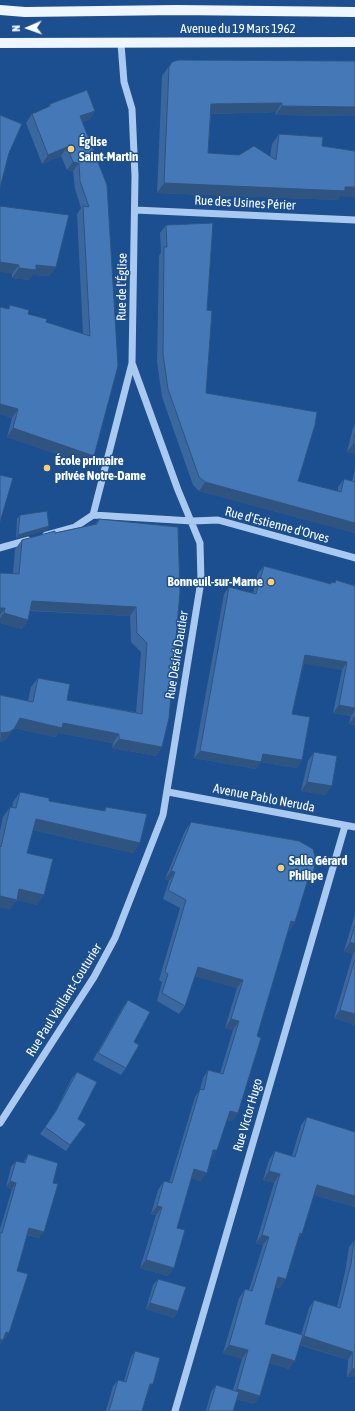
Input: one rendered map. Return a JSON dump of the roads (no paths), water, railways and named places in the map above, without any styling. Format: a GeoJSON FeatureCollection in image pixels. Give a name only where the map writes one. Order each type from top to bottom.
{"type":"FeatureCollection","features":[{"type":"Feature","properties":{"kind":"main road","name":"Avenue du 19 Mars 1962"},"geometry":{"type":"LineString","coordinates":[[0,10],[25,12],[355,12]]}},
{"type":"Feature","properties":{"kind":"main road","name":"Avenue du 19 Mars 1962"},"geometry":{"type":"LineString","coordinates":[[0,43],[121,44],[355,42]]}},
{"type":"Feature","properties":{"kind":"street","name":"Rue de l'Église"},"geometry":{"type":"LineString","coordinates":[[121,44],[124,82],[132,109],[135,210],[132,362],[178,490],[192,521]]}},
{"type":"Feature","properties":{"kind":"street","name":"Rue des Usines Périer"},"geometry":{"type":"LineString","coordinates":[[135,210],[355,220]]}},
{"type":"Feature","properties":{"kind":"street"},"geometry":{"type":"LineString","coordinates":[[0,548],[75,527],[93,514],[132,362]]}},
{"type":"Feature","properties":{"kind":"street","name":"Rue d'Estienne d'Orves"},"geometry":{"type":"LineString","coordinates":[[93,514],[192,521],[218,520],[355,558]]}},
{"type":"Feature","properties":{"kind":"street","name":"Rue Désiré Dautier"},"geometry":{"type":"LineString","coordinates":[[168,792],[201,581],[200,543],[192,521]]}},
{"type":"Feature","properties":{"kind":"street","name":"Avenue Pablo Neruda"},"geometry":{"type":"LineString","coordinates":[[168,792],[355,827]]}},
{"type":"Feature","properties":{"kind":"street","name":"Rue Paul Vaillant-Couturier"},"geometry":{"type":"LineString","coordinates":[[0,1123],[94,977],[115,938],[164,815],[168,792]]}},
{"type":"Feature","properties":{"kind":"street","name":"Rue Victor Hugo"},"geometry":{"type":"LineString","coordinates":[[175,1411],[345,826]]}},
{"type":"Feature","properties":{"kind":"place","name":"Église Saint-Martin"},"geometry":{"type":"Point","coordinates":[71,149]}},
{"type":"Feature","properties":{"kind":"place","name":"École primaire privée Notre-Dame"},"geometry":{"type":"Point","coordinates":[47,468]}},
{"type":"Feature","properties":{"kind":"place","name":"Bonneuil-sur-Marne"},"geometry":{"type":"Point","coordinates":[271,582]}},
{"type":"Feature","properties":{"kind":"place","name":"Salle Gérard Philipe"},"geometry":{"type":"Point","coordinates":[281,868]}}]}
